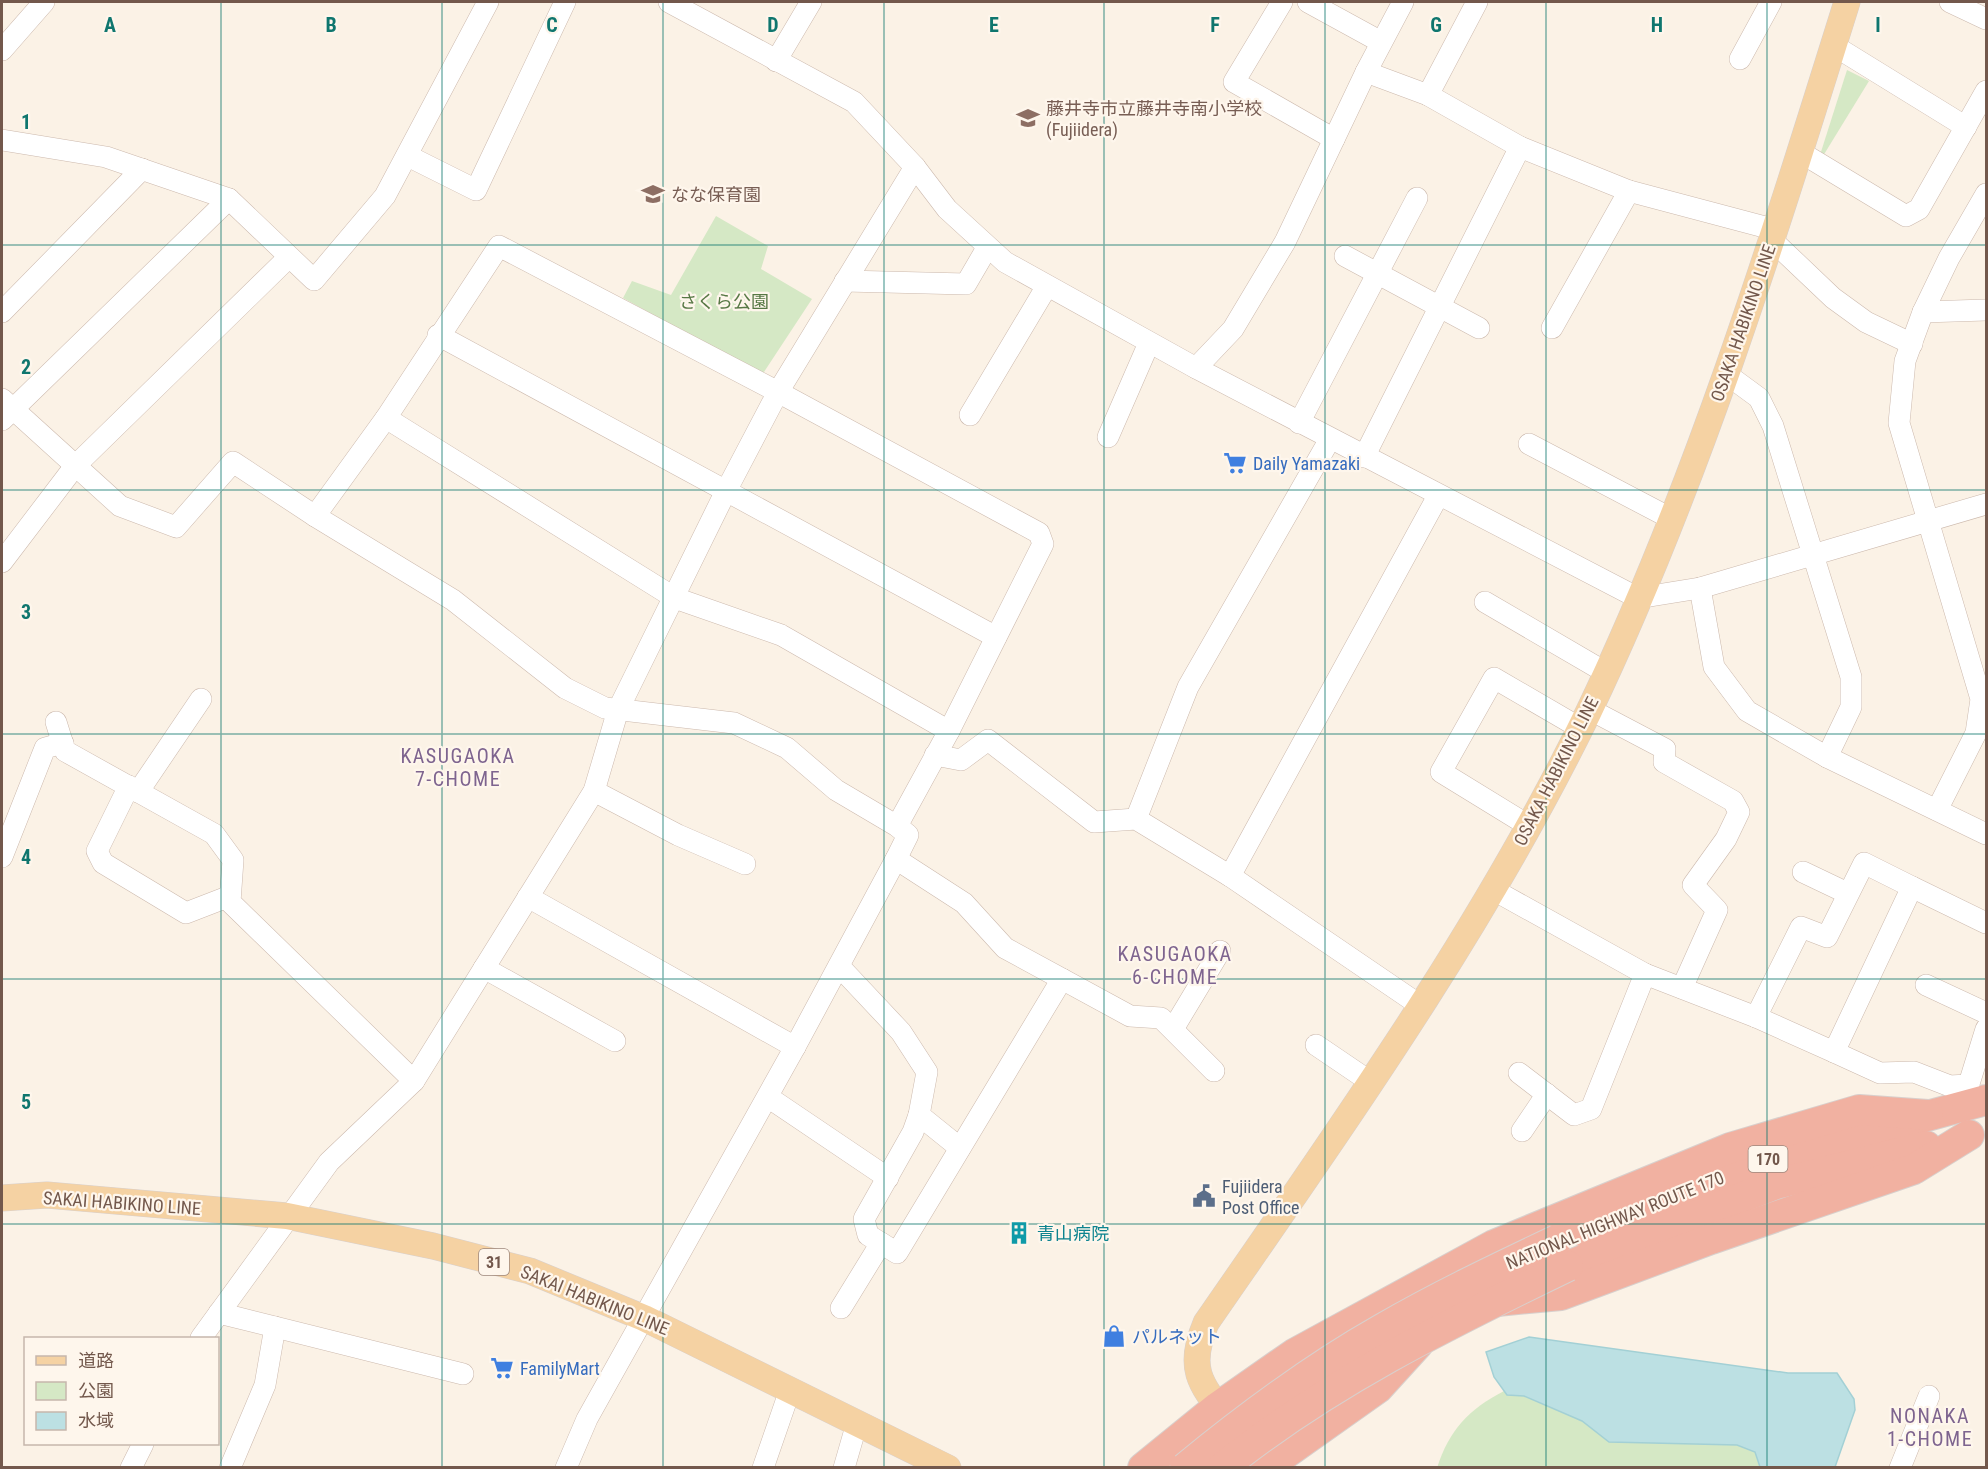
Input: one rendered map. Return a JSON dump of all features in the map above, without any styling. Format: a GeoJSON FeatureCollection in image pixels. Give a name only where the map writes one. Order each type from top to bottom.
{"type":"FeatureCollection","features":[{"type":"Feature","properties":{"kind":"highway"},"geometry":{"type":"LineString","coordinates":[[1143,1467],[1218,1407],[1294,1354],[1494,1245],[1741,1145],[1859,1110],[1928,1115]]}},
{"type":"Feature","properties":{"kind":"highway","name":"NATIONAL HIGHWAY ROUTE 170"},"geometry":{"type":"LineString","coordinates":[[1221,1467],[1263,1434],[1562,1253],[1769,1159],[1928,1115],[1975,1111]]}},
{"type":"Feature","properties":{"kind":"highway","name":"NATIONAL HIGHWAY ROUTE 170"},"geometry":{"type":"LineString","coordinates":[[1185,1467],[1250,1415],[1381,1329],[1489,1272],[1562,1253],[1776,1184],[1975,1111]]}},
{"type":"Feature","properties":{"kind":"highway"},"geometry":{"type":"LineString","coordinates":[[1266,1467],[1378,1388],[1436,1324],[1482,1302],[1561,1295],[1711,1239],[1914,1168],[1975,1111]]}},
{"type":"Feature","properties":{"kind":"main road","name":"OSAKA HABIKINO LINE"},"geometry":{"type":"LineString","coordinates":[[1266,1467],[1218,1407],[1197,1373],[1198,1343],[1206,1323],[1372,1083],[1421,1006],[1529,826],[1585,719],[1638,598],[1725,373],[1774,235],[1847,2]]}},
{"type":"Feature","properties":{"kind":"main road","name":"SAKAI HABIKINO LINE"},"geometry":{"type":"LineString","coordinates":[[2,1198],[47,1196],[287,1216],[433,1246],[530,1271],[644,1317],[948,1467]]}},
{"type":"Feature","properties":{"kind":"street"},"geometry":{"type":"LineString","coordinates":[[4,41],[44,2]]}},
{"type":"Feature","properties":{"kind":"street"},"geometry":{"type":"LineString","coordinates":[[2,140],[106,157],[229,199],[288,258],[314,280],[385,196],[488,2]]}},
{"type":"Feature","properties":{"kind":"street"},"geometry":{"type":"LineString","coordinates":[[408,156],[476,190],[566,2]]}},
{"type":"Feature","properties":{"kind":"street"},"geometry":{"type":"LineString","coordinates":[[669,2],[776,62],[854,102],[915,167],[947,209],[987,249],[1047,286],[1299,423],[1638,598],[1700,588],[1986,504]]}},
{"type":"Feature","properties":{"kind":"street"},"geometry":{"type":"LineString","coordinates":[[776,62],[811,2]]}},
{"type":"Feature","properties":{"kind":"street"},"geometry":{"type":"LineString","coordinates":[[1282,2],[1234,82],[1334,139]]}},
{"type":"Feature","properties":{"kind":"street"},"geometry":{"type":"LineString","coordinates":[[1308,2],[1382,42]]}},
{"type":"Feature","properties":{"kind":"street"},"geometry":{"type":"LineString","coordinates":[[1196,368],[1233,329],[1285,242],[1366,72],[1403,2]]}},
{"type":"Feature","properties":{"kind":"street"},"geometry":{"type":"LineString","coordinates":[[1428,95],[1477,2]]}},
{"type":"Feature","properties":{"kind":"street"},"geometry":{"type":"LineString","coordinates":[[1740,59],[1770,2]]}},
{"type":"Feature","properties":{"kind":"street"},"geometry":{"type":"LineString","coordinates":[[1950,2],[1986,19]]}},
{"type":"Feature","properties":{"kind":"street"},"geometry":{"type":"LineString","coordinates":[[1833,45],[1966,127]]}},
{"type":"Feature","properties":{"kind":"street"},"geometry":{"type":"LineString","coordinates":[[1366,72],[1428,95],[1520,147],[1629,191],[1774,235],[1833,298],[1866,322],[1912,344]]}},
{"type":"Feature","properties":{"kind":"street"},"geometry":{"type":"LineString","coordinates":[[1800,152],[1906,216],[1919,209],[1986,91]]}},
{"type":"Feature","properties":{"kind":"street"},"geometry":{"type":"LineString","coordinates":[[1364,457],[1520,147]]}},
{"type":"Feature","properties":{"kind":"street"},"geometry":{"type":"LineString","coordinates":[[202,1337],[287,1216],[329,1162],[414,1081],[594,791],[618,710],[726,491],[778,392],[915,167]]}},
{"type":"Feature","properties":{"kind":"street"},"geometry":{"type":"LineString","coordinates":[[2,312],[142,169]]}},
{"type":"Feature","properties":{"kind":"street"},"geometry":{"type":"LineString","coordinates":[[1552,328],[1629,191]]}},
{"type":"Feature","properties":{"kind":"street"},"geometry":{"type":"LineString","coordinates":[[1937,810],[1976,733],[1981,699],[1899,423],[1905,361],[1923,312],[1948,258],[1986,194]]}},
{"type":"Feature","properties":{"kind":"street"},"geometry":{"type":"LineString","coordinates":[[1299,423],[1417,198]]}},
{"type":"Feature","properties":{"kind":"street"},"geometry":{"type":"LineString","coordinates":[[229,199],[5,409],[120,506],[176,527],[233,462],[315,516],[453,600],[564,688],[605,708],[734,723],[788,748],[836,790],[897,826],[908,835],[768,1097],[587,1419],[566,1467]]}},
{"type":"Feature","properties":{"kind":"street"},"geometry":{"type":"LineString","coordinates":[[315,516],[386,418],[438,335],[499,246],[778,392],[1038,533],[1043,544],[949,730],[897,826]]}},
{"type":"Feature","properties":{"kind":"street"},"geometry":{"type":"LineString","coordinates":[[845,281],[966,284],[987,249]]}},
{"type":"Feature","properties":{"kind":"street"},"geometry":{"type":"LineString","coordinates":[[1345,256],[1479,328]]}},
{"type":"Feature","properties":{"kind":"street"},"geometry":{"type":"LineString","coordinates":[[2,562],[75,466],[288,258]]}},
{"type":"Feature","properties":{"kind":"street"},"geometry":{"type":"LineString","coordinates":[[970,416],[1047,286]]}},
{"type":"Feature","properties":{"kind":"street"},"geometry":{"type":"LineString","coordinates":[[1923,312],[1986,310]]}},
{"type":"Feature","properties":{"kind":"street"},"geometry":{"type":"LineString","coordinates":[[438,335],[996,637]]}},
{"type":"Feature","properties":{"kind":"street"},"geometry":{"type":"LineString","coordinates":[[1108,437],[1149,343]]}},
{"type":"Feature","properties":{"kind":"street"},"geometry":{"type":"LineString","coordinates":[[1725,373],[1759,398],[1773,426],[1811,555],[1851,677],[1851,707],[1827,757]]}},
{"type":"Feature","properties":{"kind":"street"},"geometry":{"type":"LineString","coordinates":[[386,418],[675,598],[781,635],[949,730]]}},
{"type":"Feature","properties":{"kind":"street"},"geometry":{"type":"LineString","coordinates":[[1136,819],[1188,687],[1330,439]]}},
{"type":"Feature","properties":{"kind":"street"},"geometry":{"type":"LineString","coordinates":[[1528,444],[1670,518]]}},
{"type":"Feature","properties":{"kind":"street"},"geometry":{"type":"LineString","coordinates":[[1230,876],[1438,496]]}},
{"type":"Feature","properties":{"kind":"street"},"geometry":{"type":"LineString","coordinates":[[1700,588],[1714,667],[1747,711],[1827,757],[1986,834]]}},
{"type":"Feature","properties":{"kind":"street"},"geometry":{"type":"LineString","coordinates":[[1485,602],[1605,672]]}},
{"type":"Feature","properties":{"kind":"street"},"geometry":{"type":"LineString","coordinates":[[1529,826],[1441,772],[1494,678],[1585,719],[1665,749],[1664,762],[1733,801],[1739,812],[1726,839],[1693,885],[1717,910],[1682,988]]}},
{"type":"Feature","properties":{"kind":"street"},"geometry":{"type":"LineString","coordinates":[[201,699],[133,789],[97,850],[103,863],[186,913],[230,896]]}},
{"type":"Feature","properties":{"kind":"street"},"geometry":{"type":"LineString","coordinates":[[56,722],[65,751],[214,834],[233,860],[230,902],[414,1081]]}},
{"type":"Feature","properties":{"kind":"street"},"geometry":{"type":"LineString","coordinates":[[935,755],[961,760],[988,740],[1094,822],[1136,819],[1230,876],[1421,1006]]}},
{"type":"Feature","properties":{"kind":"street"},"geometry":{"type":"LineString","coordinates":[[2,857],[7,829],[45,747],[63,743]]}},
{"type":"Feature","properties":{"kind":"street"},"geometry":{"type":"LineString","coordinates":[[594,791],[678,835],[745,864]]}},
{"type":"Feature","properties":{"kind":"street"},"geometry":{"type":"LineString","coordinates":[[896,859],[964,903],[1005,948],[1130,1016],[1161,1018],[1214,1071]]}},
{"type":"Feature","properties":{"kind":"street"},"geometry":{"type":"LineString","coordinates":[[1756,1017],[1801,927],[1827,937],[1864,863],[1986,923]]}},
{"type":"Feature","properties":{"kind":"street"},"geometry":{"type":"LineString","coordinates":[[1803,872],[1847,893]]}},
{"type":"Feature","properties":{"kind":"street"},"geometry":{"type":"LineString","coordinates":[[1834,1052],[1912,887]]}},
{"type":"Feature","properties":{"kind":"street"},"geometry":{"type":"LineString","coordinates":[[1492,889],[1645,974],[1756,1017],[1880,1073],[1914,1072],[1950,1086],[1975,1111]]}},
{"type":"Feature","properties":{"kind":"street"},"geometry":{"type":"LineString","coordinates":[[528,897],[795,1047]]}},
{"type":"Feature","properties":{"kind":"street"},"geometry":{"type":"LineString","coordinates":[[1173,1029],[1220,951]]}},
{"type":"Feature","properties":{"kind":"street"},"geometry":{"type":"LineString","coordinates":[[839,966],[901,1032],[927,1072],[919,1115],[913,1132],[864,1219],[868,1235],[897,1253],[1062,979]]}},
{"type":"Feature","properties":{"kind":"street"},"geometry":{"type":"LineString","coordinates":[[484,968],[615,1041]]}},
{"type":"Feature","properties":{"kind":"street"},"geometry":{"type":"LineString","coordinates":[[1519,1073],[1574,1115],[1591,1109],[1645,974]]}},
{"type":"Feature","properties":{"kind":"street"},"geometry":{"type":"LineString","coordinates":[[1926,985],[1986,1013]]}},
{"type":"Feature","properties":{"kind":"street"},"geometry":{"type":"LineString","coordinates":[[1975,1111],[1986,1029]]}},
{"type":"Feature","properties":{"kind":"street"},"geometry":{"type":"LineString","coordinates":[[1316,1045],[1372,1083]]}},
{"type":"Feature","properties":{"kind":"street"},"geometry":{"type":"LineString","coordinates":[[1522,1131],[1547,1094]]}},
{"type":"Feature","properties":{"kind":"street"},"geometry":{"type":"LineString","coordinates":[[768,1097],[888,1178]]}},
{"type":"Feature","properties":{"kind":"street"},"geometry":{"type":"LineString","coordinates":[[919,1115],[960,1148]]}},
{"type":"Feature","properties":{"kind":"street"},"geometry":{"type":"LineString","coordinates":[[841,1308],[881,1243]]}},
{"type":"Feature","properties":{"kind":"street"},"geometry":{"type":"LineString","coordinates":[[219,1313],[463,1374]]}},
{"type":"Feature","properties":{"kind":"street"},"geometry":{"type":"LineString","coordinates":[[230,1467],[265,1385],[275,1327]]}},
{"type":"Feature","properties":{"kind":"street"},"geometry":{"type":"LineString","coordinates":[[763,1467],[790,1390]]}},
{"type":"Feature","properties":{"kind":"street"},"geometry":{"type":"LineString","coordinates":[[1900,1467],[1929,1396]]}},
{"type":"Feature","properties":{"kind":"street"},"geometry":{"type":"LineString","coordinates":[[844,1467],[857,1423]]}},
{"type":"Feature","properties":{"kind":"street"},"geometry":{"type":"LineString","coordinates":[[131,1467],[142,1445]]}},
{"type":"Feature","properties":{"kind":"green space"},"geometry":{"type":"Polygon","coordinates":[[[1847,70],[1869,81],[1823,156],[1820,155],[1847,70]]]}},
{"type":"Feature","properties":{"kind":"green space","name":"さくら公園"},"geometry":{"type":"Polygon","coordinates":[[[716,216],[768,246],[761,269],[812,299],[762,375],[623,298],[632,281],[671,295],[716,216]]]}},
{"type":"Feature","properties":{"kind":"green space"},"geometry":{"type":"Polygon","coordinates":[[[1504,1391],[1764,1445],[1763,1467],[1437,1468],[1448,1442],[1462,1422],[1480,1405],[1504,1391]]]}},
{"type":"Feature","properties":{"kind":"water"},"geometry":{"type":"Polygon","coordinates":[[[1529,1337],[1788,1373],[1837,1373],[1854,1399],[1855,1410],[1835,1467],[1760,1467],[1755,1452],[1737,1445],[1609,1442],[1582,1421],[1524,1396],[1507,1395],[1494,1377],[1486,1352],[1529,1337]]]}},
{"type":"Feature","properties":{"kind":"place","name":"藤井寺市立藤井寺南小学校 (Fujiidera)"},"geometry":{"type":"Point","coordinates":[1028,118]}},
{"type":"Feature","properties":{"kind":"place","name":"なな保育園"},"geometry":{"type":"Point","coordinates":[653,194]}},
{"type":"Feature","properties":{"kind":"place","name":"Daily Yamazaki"},"geometry":{"type":"Point","coordinates":[1235,463]}},
{"type":"Feature","properties":{"kind":"place","name":"Fujiidera Post Office"},"geometry":{"type":"Point","coordinates":[1204,1196]}},
{"type":"Feature","properties":{"kind":"place","name":"青山病院"},"geometry":{"type":"Point","coordinates":[1019,1233]}},
{"type":"Feature","properties":{"kind":"place","name":"パルネット"},"geometry":{"type":"Point","coordinates":[1114,1336]}},
{"type":"Feature","properties":{"kind":"place","name":"FamilyMart"},"geometry":{"type":"Point","coordinates":[502,1368]}},
{"type":"Feature","properties":{"kind":"district","name":"KASUGAOKA 7-CHOME"},"geometry":{"type":"Point","coordinates":[458,768]}},
{"type":"Feature","properties":{"kind":"district","name":"KASUGAOKA 6-CHOME"},"geometry":{"type":"Point","coordinates":[1175,966]}},
{"type":"Feature","properties":{"kind":"district","name":"NONAKA 1-CHOME"},"geometry":{"type":"Point","coordinates":[1930,1428]}}]}
